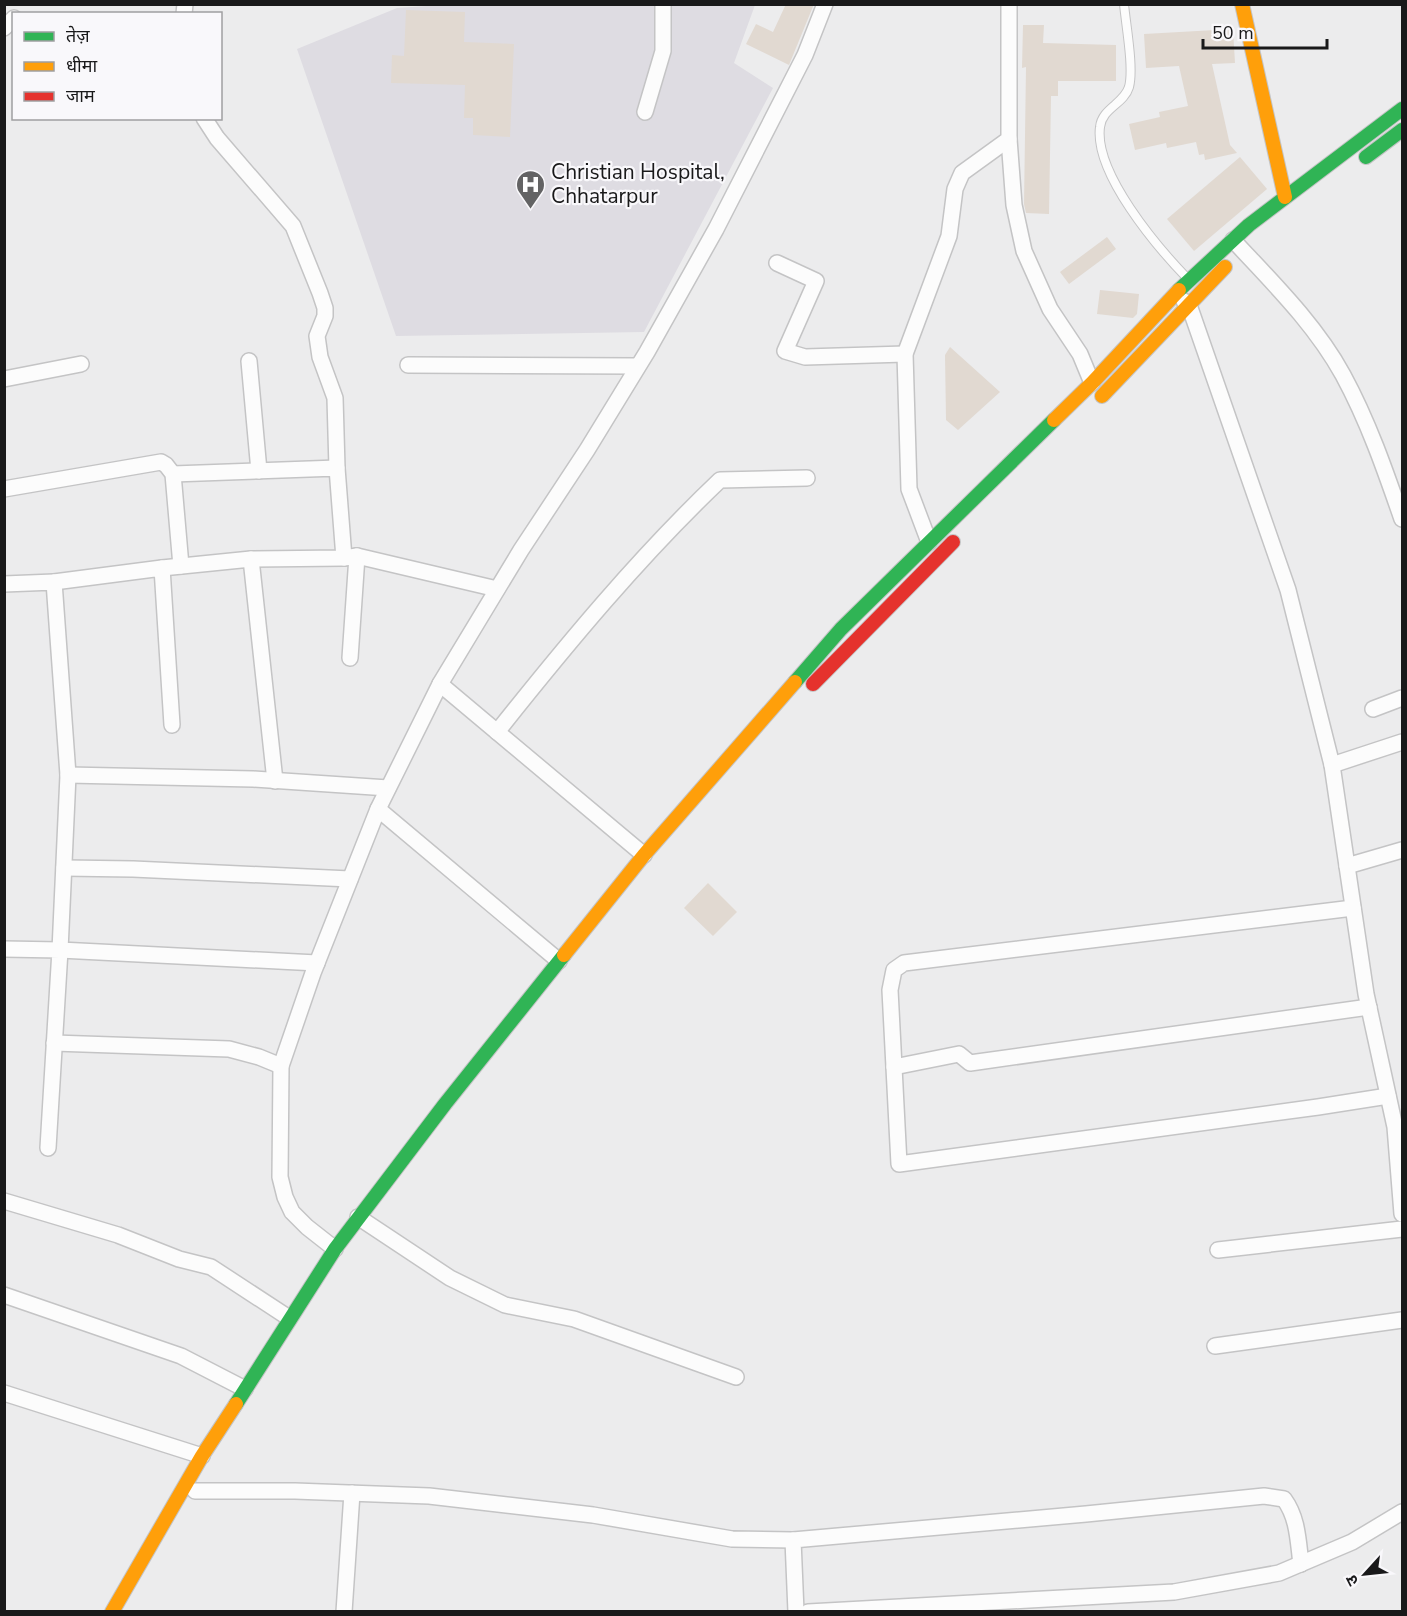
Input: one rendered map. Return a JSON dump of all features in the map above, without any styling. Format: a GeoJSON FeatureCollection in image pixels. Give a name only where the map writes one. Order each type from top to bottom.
{"type":"FeatureCollection","features":[{"type":"Feature","properties":{"kind":"main road"},"geometry":{"type":"LineString","coordinates":[[1242,4],[1285,197]]}},
{"type":"Feature","properties":{"kind":"main road"},"geometry":{"type":"LineString","coordinates":[[1094,403],[1189,305],[1242,244],[1249,225],[1402,109]]}},
{"type":"Feature","properties":{"kind":"main road"},"geometry":{"type":"LineString","coordinates":[[1351,167],[1402,130]]}},
{"type":"Feature","properties":{"kind":"main road"},"geometry":{"type":"LineString","coordinates":[[357,1243],[364,1221],[445,1104],[644,855],[841,629],[1092,383],[1189,280],[1242,244]]}},
{"type":"Feature","properties":{"kind":"main road"},"geometry":{"type":"LineString","coordinates":[[807,691],[966,529]]}},
{"type":"Feature","properties":{"kind":"main road"},"geometry":{"type":"LineString","coordinates":[[705,806],[792,706]]}},
{"type":"Feature","properties":{"kind":"main road"},"geometry":{"type":"LineString","coordinates":[[112,1611],[202,1456],[335,1249],[414,1168]]}},
{"type":"Feature","properties":{"kind":"main road"},"geometry":{"type":"LineString","coordinates":[[126,1611],[195,1491],[338,1271]]}},
{"type":"Feature","properties":{"kind":"street"},"geometry":{"type":"LineString","coordinates":[[645,112],[663,51],[663,4]]}},
{"type":"Feature","properties":{"kind":"street"},"geometry":{"type":"LineString","coordinates":[[335,1249],[292,1212],[285,1197],[280,1178],[281,1066],[317,963],[350,879],[378,809],[440,684],[520,550],[587,450],[638,366],[716,229],[805,55],[825,4]]}},
{"type":"Feature","properties":{"kind":"street"},"geometry":{"type":"LineString","coordinates":[[1009,4],[1009,139],[1014,205],[1024,251],[1050,309],[1080,354],[1092,383]]}},
{"type":"Feature","properties":{"kind":"street"},"geometry":{"type":"LineString","coordinates":[[205,120],[217,138],[293,226],[325,308],[325,316],[317,336],[320,357],[335,398],[337,468],[351,557],[350,658]]}},
{"type":"Feature","properties":{"kind":"street"},"geometry":{"type":"LineString","coordinates":[[929,542],[909,489],[905,354],[950,236],[955,189],[962,173],[1009,139]]}},
{"type":"Feature","properties":{"kind":"street"},"geometry":{"type":"LineString","coordinates":[[1242,244],[1321,341],[1342,374],[1371,432],[1402,519]]}},
{"type":"Feature","properties":{"kind":"street"},"geometry":{"type":"LineString","coordinates":[[777,263],[816,281],[785,351],[805,357],[905,354]]}},
{"type":"Feature","properties":{"kind":"street"},"geometry":{"type":"LineString","coordinates":[[1175,294],[1189,305],[1288,590],[1332,765],[1369,1007],[1395,1127],[1401,1176],[1402,1214]]}},
{"type":"Feature","properties":{"kind":"street"},"geometry":{"type":"LineString","coordinates":[[249,361],[259,471]]}},
{"type":"Feature","properties":{"kind":"street"},"geometry":{"type":"LineString","coordinates":[[4,379],[81,364]]}},
{"type":"Feature","properties":{"kind":"street"},"geometry":{"type":"LineString","coordinates":[[408,365],[638,366]]}},
{"type":"Feature","properties":{"kind":"street"},"geometry":{"type":"LineString","coordinates":[[4,489],[161,462],[173,474],[181,566]]}},
{"type":"Feature","properties":{"kind":"street"},"geometry":{"type":"LineString","coordinates":[[173,474],[337,468]]}},
{"type":"Feature","properties":{"kind":"street"},"geometry":{"type":"LineString","coordinates":[[496,732],[570,640],[693,506],[720,480],[807,478]]}},
{"type":"Feature","properties":{"kind":"street"},"geometry":{"type":"LineString","coordinates":[[4,584],[54,582],[251,559],[351,557],[497,589]]}},
{"type":"Feature","properties":{"kind":"street"},"geometry":{"type":"LineString","coordinates":[[251,559],[275,781]]}},
{"type":"Feature","properties":{"kind":"street"},"geometry":{"type":"LineString","coordinates":[[162,568],[172,725]]}},
{"type":"Feature","properties":{"kind":"street"},"geometry":{"type":"LineString","coordinates":[[48,1148],[68,775],[54,582]]}},
{"type":"Feature","properties":{"kind":"street"},"geometry":{"type":"LineString","coordinates":[[440,684],[644,855]]}},
{"type":"Feature","properties":{"kind":"street"},"geometry":{"type":"LineString","coordinates":[[1373,709],[1402,698]]}},
{"type":"Feature","properties":{"kind":"street"},"geometry":{"type":"LineString","coordinates":[[1332,765],[1402,742]]}},
{"type":"Feature","properties":{"kind":"street"},"geometry":{"type":"LineString","coordinates":[[68,775],[275,781],[388,788]]}},
{"type":"Feature","properties":{"kind":"street"},"geometry":{"type":"LineString","coordinates":[[378,809],[559,961]]}},
{"type":"Feature","properties":{"kind":"street"},"geometry":{"type":"LineString","coordinates":[[1347,866],[1402,850]]}},
{"type":"Feature","properties":{"kind":"street"},"geometry":{"type":"LineString","coordinates":[[64,868],[350,879]]}},
{"type":"Feature","properties":{"kind":"street"},"geometry":{"type":"LineString","coordinates":[[1353,908],[904,963],[894,970],[890,990],[899,1164],[1388,1096]]}},
{"type":"Feature","properties":{"kind":"street"},"geometry":{"type":"LineString","coordinates":[[4,949],[317,963]]}},
{"type":"Feature","properties":{"kind":"street"},"geometry":{"type":"LineString","coordinates":[[894,1067],[959,1054],[970,1063],[1369,1007]]}},
{"type":"Feature","properties":{"kind":"street"},"geometry":{"type":"LineString","coordinates":[[54,1043],[229,1049],[260,1057],[281,1066]]}},
{"type":"Feature","properties":{"kind":"street"},"geometry":{"type":"LineString","coordinates":[[4,1201],[118,1236],[179,1259],[211,1267],[290,1318]]}},
{"type":"Feature","properties":{"kind":"street"},"geometry":{"type":"LineString","coordinates":[[364,1221],[450,1278],[505,1305],[574,1319],[736,1377]]}},
{"type":"Feature","properties":{"kind":"street"},"geometry":{"type":"LineString","coordinates":[[1218,1250],[1402,1229]]}},
{"type":"Feature","properties":{"kind":"street"},"geometry":{"type":"LineString","coordinates":[[4,1295],[181,1356],[245,1389]]}},
{"type":"Feature","properties":{"kind":"street"},"geometry":{"type":"LineString","coordinates":[[1215,1346],[1402,1320]]}},
{"type":"Feature","properties":{"kind":"street"},"geometry":{"type":"LineString","coordinates":[[4,1393],[202,1456]]}},
{"type":"Feature","properties":{"kind":"street"},"geometry":{"type":"LineString","coordinates":[[195,1491],[295,1491],[429,1496],[593,1515],[732,1539],[793,1540],[1264,1496],[1284,1499],[1292,1509],[1297,1528],[1301,1564]]}},
{"type":"Feature","properties":{"kind":"street"},"geometry":{"type":"LineString","coordinates":[[344,1611],[352,1493]]}},
{"type":"Feature","properties":{"kind":"street"},"geometry":{"type":"LineString","coordinates":[[808,1611],[1174,1592],[1279,1573],[1352,1542],[1402,1512]]}},
{"type":"Feature","properties":{"kind":"street"},"geometry":{"type":"LineString","coordinates":[[793,1540],[796,1611]]}},
{"type":"Feature","properties":{"kind":"lane"},"geometry":{"type":"LineString","coordinates":[[1124,4],[1130,71],[1129,88],[1123,98],[1102,117],[1099,128],[1100,145],[1108,170],[1133,213],[1189,280]]}},
{"type":"Feature","properties":{"kind":"shaded area","name":"Christian Hospital, Chhatarpur"},"geometry":{"type":"Polygon","coordinates":[[[456,4],[755,5],[734,63],[773,88],[644,332],[396,336],[297,49],[397,8],[456,4]]]}},
{"type":"Feature","properties":{"kind":"building"},"geometry":{"type":"Polygon","coordinates":[[[786,4],[814,4],[789,65],[746,44],[756,24],[773,32],[786,4]]]}},
{"type":"Feature","properties":{"kind":"building"},"geometry":{"type":"Polygon","coordinates":[[[406,10],[465,12],[464,42],[514,44],[510,137],[473,135],[473,118],[464,118],[465,85],[391,83],[392,55],[404,56],[406,10]]]}},
{"type":"Feature","properties":{"kind":"building"},"geometry":{"type":"Polygon","coordinates":[[[1023,25],[1044,25],[1043,43],[1116,45],[1116,81],[1058,81],[1058,96],[1051,96],[1049,214],[1026,213],[1024,204],[1026,67],[1022,68],[1023,25]]]}},
{"type":"Feature","properties":{"kind":"building"},"geometry":{"type":"Polygon","coordinates":[[[1233,29],[1235,63],[1212,64],[1230,145],[1237,153],[1205,160],[1204,154],[1199,155],[1196,142],[1167,148],[1166,143],[1135,150],[1129,124],[1160,117],[1159,112],[1188,106],[1179,66],[1146,68],[1144,34],[1233,29]]]}},
{"type":"Feature","properties":{"kind":"building"},"geometry":{"type":"Polygon","coordinates":[[[1240,157],[1267,189],[1194,251],[1167,219],[1240,157]]]}},
{"type":"Feature","properties":{"kind":"building"},"geometry":{"type":"Polygon","coordinates":[[[1107,237],[1116,249],[1069,284],[1060,272],[1107,237]]]}},
{"type":"Feature","properties":{"kind":"building"},"geometry":{"type":"Polygon","coordinates":[[[1100,290],[1139,294],[1137,314],[1133,318],[1097,314],[1100,290]]]}},
{"type":"Feature","properties":{"kind":"building"},"geometry":{"type":"Polygon","coordinates":[[[950,347],[1000,392],[958,430],[946,420],[945,355],[950,347]]]}},
{"type":"Feature","properties":{"kind":"building"},"geometry":{"type":"Polygon","coordinates":[[[708,883],[737,912],[713,936],[684,908],[708,883]]]}},
{"type":"Feature","properties":{"kind":"traffic: fast"},"geometry":{"type":"LineString","coordinates":[[1179,290],[1249,225],[1402,109]]}},
{"type":"Feature","properties":{"kind":"traffic: fast"},"geometry":{"type":"LineString","coordinates":[[1366,157],[1402,130]]}},
{"type":"Feature","properties":{"kind":"traffic: fast"},"geometry":{"type":"LineString","coordinates":[[795,682],[841,629],[1054,420]]}},
{"type":"Feature","properties":{"kind":"traffic: fast"},"geometry":{"type":"LineString","coordinates":[[236,1404],[335,1249],[445,1104],[564,955]]}},
{"type":"Feature","properties":{"kind":"traffic: slow"},"geometry":{"type":"LineString","coordinates":[[1242,4],[1285,197]]}},
{"type":"Feature","properties":{"kind":"traffic: slow"},"geometry":{"type":"LineString","coordinates":[[1102,396],[1225,267]]}},
{"type":"Feature","properties":{"kind":"traffic: slow"},"geometry":{"type":"LineString","coordinates":[[1054,420],[1179,290]]}},
{"type":"Feature","properties":{"kind":"traffic: slow"},"geometry":{"type":"LineString","coordinates":[[564,955],[644,855],[795,682]]}},
{"type":"Feature","properties":{"kind":"traffic: slow"},"geometry":{"type":"LineString","coordinates":[[112,1612],[202,1456],[236,1404]]}},
{"type":"Feature","properties":{"kind":"traffic: jam"},"geometry":{"type":"LineString","coordinates":[[813,684],[953,542]]}},
{"type":"Feature","properties":{"kind":"place","name":"Christian Hospital, Chhatarpur"},"geometry":{"type":"Point","coordinates":[530,210]}}]}
